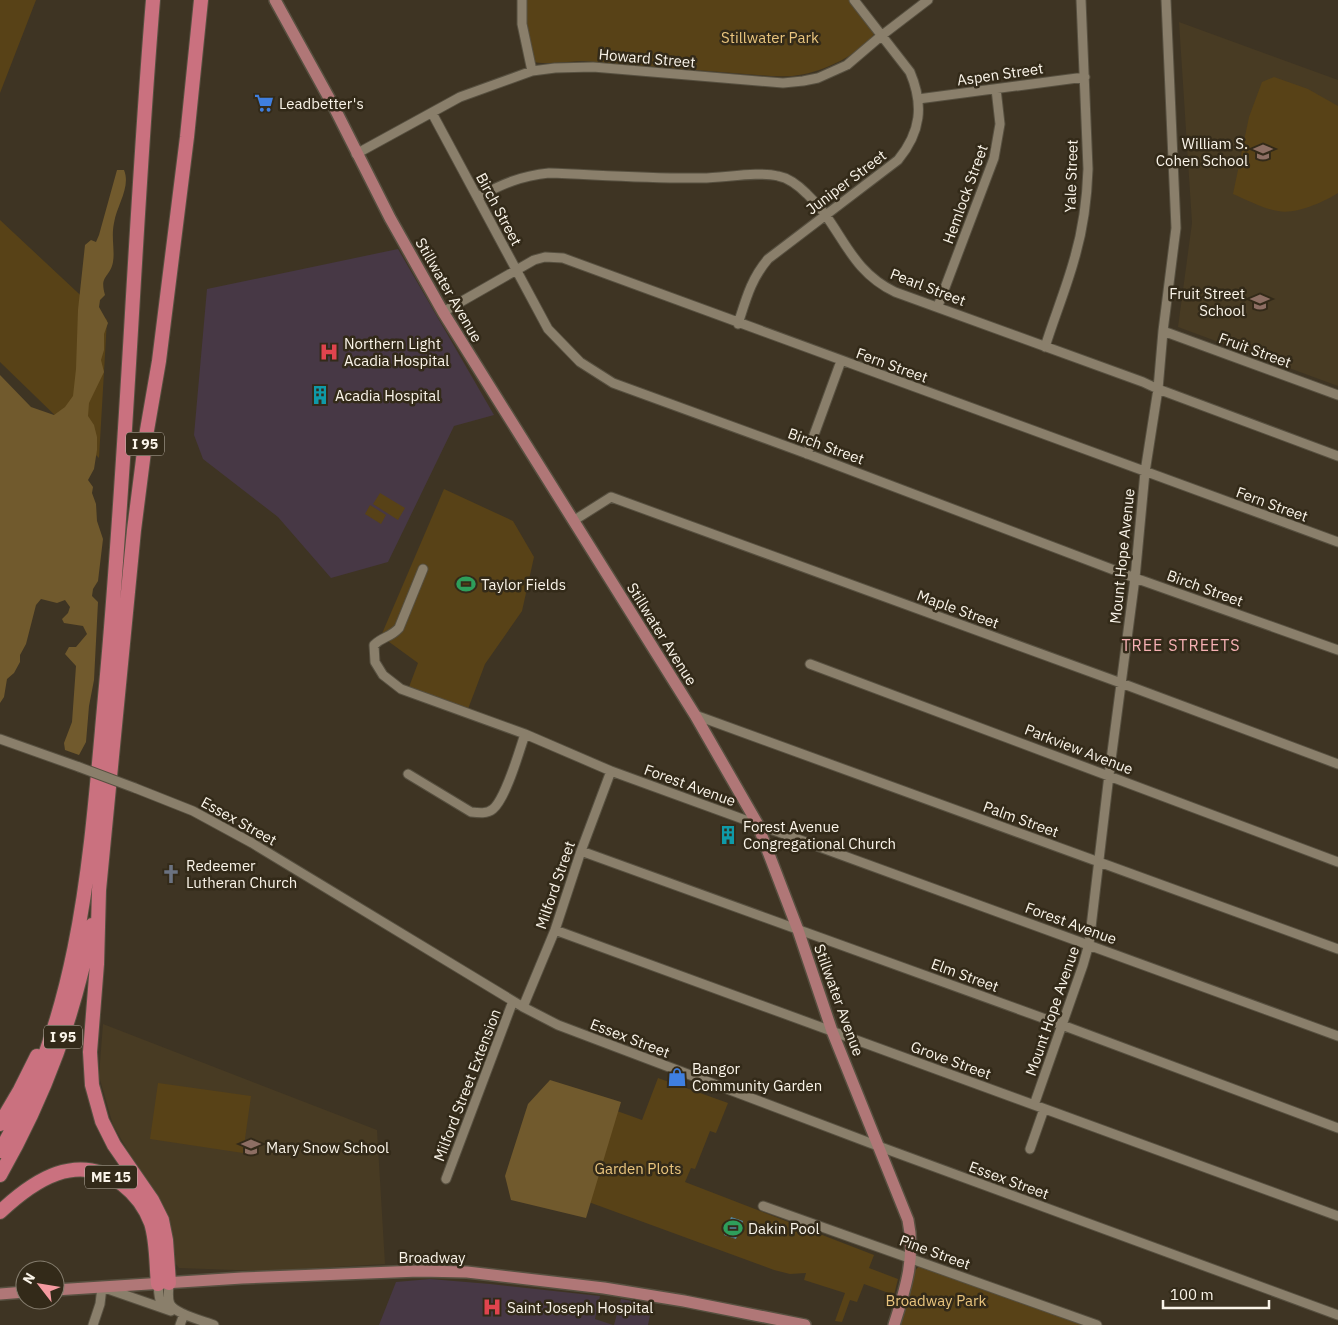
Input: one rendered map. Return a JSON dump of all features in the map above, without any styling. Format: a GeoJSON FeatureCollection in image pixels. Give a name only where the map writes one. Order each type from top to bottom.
{"type":"FeatureCollection","features":[{"type":"Feature","properties":{"kind":"highway","name":"I 95"},"geometry":{"type":"LineString","coordinates":[[0,1151],[24,1108],[36,1080],[57,1018],[71,971],[88,876],[115,586],[136,230],[153,0]]}},
{"type":"Feature","properties":{"kind":"highway","name":"I 95"},"geometry":{"type":"LineString","coordinates":[[0,1175],[39,1100],[62,1039],[83,965],[99,890],[134,530],[146,436],[159,361],[187,137],[201,0]]}},
{"type":"Feature","properties":{"kind":"highway"},"geometry":{"type":"LineString","coordinates":[[99,890],[97,964],[90,1052],[92,1085],[108,1134],[160,1215],[166,1240],[163,1283]]}},
{"type":"Feature","properties":{"kind":"highway"},"geometry":{"type":"LineString","coordinates":[[0,1124],[20,1090],[46,1033],[57,1018]]}},
{"type":"Feature","properties":{"kind":"highway","name":"ME 15"},"geometry":{"type":"LineString","coordinates":[[0,1212],[26,1190],[52,1174],[79,1169],[105,1174],[128,1189],[145,1211],[154,1235],[163,1283]]}},
{"type":"Feature","properties":{"kind":"main road","name":"Stillwater Avenue"},"geometry":{"type":"LineString","coordinates":[[275,0],[334,107],[356,154],[390,218],[443,312],[695,715],[756,824],[798,930],[832,1031],[908,1220],[911,1234],[911,1258],[907,1284],[894,1325]]}},
{"type":"Feature","properties":{"kind":"main road","name":"Broadway"},"geometry":{"type":"LineString","coordinates":[[65,1289],[419,1271],[467,1272],[604,1288],[700,1304],[805,1325]]}},
{"type":"Feature","properties":{"kind":"main road"},"geometry":{"type":"LineString","coordinates":[[0,1294],[15,1293]]}},
{"type":"Feature","properties":{"kind":"street"},"geometry":{"type":"LineString","coordinates":[[522,0],[522,24],[532,71]]}},
{"type":"Feature","properties":{"kind":"street","name":"Juniper Street"},"geometry":{"type":"LineString","coordinates":[[738,324],[752,283],[758,271],[768,259],[898,160],[913,140],[919,113],[915,84],[910,72],[854,0]]}},
{"type":"Feature","properties":{"kind":"street","name":"Howard Street"},"geometry":{"type":"LineString","coordinates":[[356,154],[460,97],[532,71],[593,67],[783,83],[803,81],[831,73],[847,65],[928,0]]}},
{"type":"Feature","properties":{"kind":"street","name":"Yale Street"},"geometry":{"type":"LineString","coordinates":[[1045,346],[1074,259],[1084,216],[1088,169],[1081,0]]}},
{"type":"Feature","properties":{"kind":"street","name":"Mount Hope Avenue"},"geometry":{"type":"LineString","coordinates":[[1034,1105],[1083,965],[1088,944],[1135,578],[1145,472],[1158,390],[1163,331],[1176,228],[1166,0]]}},
{"type":"Feature","properties":{"kind":"street","name":"Aspen Street"},"geometry":{"type":"LineString","coordinates":[[918,99],[1085,77]]}},
{"type":"Feature","properties":{"kind":"street","name":"Hemlock Street"},"geometry":{"type":"LineString","coordinates":[[938,306],[994,158],[1000,124],[996,89]]}},
{"type":"Feature","properties":{"kind":"street","name":"Birch Street"},"geometry":{"type":"LineString","coordinates":[[432,113],[548,329],[580,362],[613,383],[1135,578],[1338,650]]}},
{"type":"Feature","properties":{"kind":"street","name":"Pearl Street"},"geometry":{"type":"LineString","coordinates":[[477,197],[508,181],[528,175],[550,173],[702,178],[758,175],[778,176],[794,183],[808,194],[867,274],[881,285],[895,292],[1144,382],[1158,390],[1338,456]]}},
{"type":"Feature","properties":{"kind":"street","name":"Fern Street"},"geometry":{"type":"LineString","coordinates":[[443,312],[534,260],[545,257],[563,258],[738,324],[1338,542]]}},
{"type":"Feature","properties":{"kind":"street","name":"Fruit Street"},"geometry":{"type":"LineString","coordinates":[[1163,331],[1338,395]]}},
{"type":"Feature","properties":{"kind":"street"},"geometry":{"type":"LineString","coordinates":[[807,454],[841,361]]}},
{"type":"Feature","properties":{"kind":"street","name":"Maple Street"},"geometry":{"type":"LineString","coordinates":[[573,521],[612,497],[1338,764]]}},
{"type":"Feature","properties":{"kind":"street","name":"Forest Avenue"},"geometry":{"type":"LineString","coordinates":[[423,569],[399,628],[393,636],[380,640],[374,646],[375,662],[383,675],[401,689],[525,734],[610,771],[1338,1036]]}},
{"type":"Feature","properties":{"kind":"street","name":"Parkview Avenue"},"geometry":{"type":"LineString","coordinates":[[810,664],[1338,862]]}},
{"type":"Feature","properties":{"kind":"street","name":"Palm Street"},"geometry":{"type":"LineString","coordinates":[[695,715],[1338,949]]}},
{"type":"Feature","properties":{"kind":"street"},"geometry":{"type":"LineString","coordinates":[[408,774],[471,812],[482,814],[492,810],[501,801],[525,734]]}},
{"type":"Feature","properties":{"kind":"street","name":"Essex Street"},"geometry":{"type":"LineString","coordinates":[[0,739],[193,811],[252,843],[523,1007],[558,1026],[879,1147],[1338,1315]]}},
{"type":"Feature","properties":{"kind":"street","name":"Milford Street"},"geometry":{"type":"LineString","coordinates":[[523,1007],[556,930],[581,851],[610,771]]}},
{"type":"Feature","properties":{"kind":"street","name":"Elm Street"},"geometry":{"type":"LineString","coordinates":[[581,851],[1062,1025],[1338,1128]]}},
{"type":"Feature","properties":{"kind":"street","name":"Grove Street"},"geometry":{"type":"LineString","coordinates":[[556,930],[1338,1216]]}},
{"type":"Feature","properties":{"kind":"street","name":"Milford Street Extension"},"geometry":{"type":"LineString","coordinates":[[446,1178],[513,1001]]}},
{"type":"Feature","properties":{"kind":"street"},"geometry":{"type":"LineString","coordinates":[[1030,1149],[1044,1109]]}},
{"type":"Feature","properties":{"kind":"street","name":"Pine Street"},"geometry":{"type":"LineString","coordinates":[[763,1206],[1098,1325]]}},
{"type":"Feature","properties":{"kind":"street"},"geometry":{"type":"LineString","coordinates":[[163,1283],[161,1303],[171,1310]]}},
{"type":"Feature","properties":{"kind":"street"},"geometry":{"type":"LineString","coordinates":[[163,1283],[170,1304],[184,1314]]}},
{"type":"Feature","properties":{"kind":"street"},"geometry":{"type":"LineString","coordinates":[[93,1325],[100,1304],[102,1287],[214,1325]]}},
{"type":"Feature","properties":{"kind":"street"},"geometry":{"type":"LineString","coordinates":[[180,1325],[184,1314]]}},
{"type":"Feature","properties":{"kind":"shaded area","name":"William S. Cohen School"},"geometry":{"type":"Polygon","coordinates":[[[1179,22],[1338,80],[1338,386],[1178,327],[1192,223],[1179,22]]]}},
{"type":"Feature","properties":{"kind":"shaded area"},"geometry":{"type":"Polygon","coordinates":[[[117,170],[124,170],[126,183],[114,223],[112,267],[104,280],[103,288],[105,295],[100,300],[99,307],[108,323],[104,334],[104,350],[101,360],[104,372],[89,403],[88,416],[94,425],[97,437],[97,450],[94,469],[88,480],[93,487],[92,493],[96,504],[97,521],[103,539],[98,581],[93,589],[92,596],[98,602],[94,680],[89,706],[86,742],[79,755],[65,750],[64,743],[72,722],[76,666],[65,654],[69,647],[76,647],[87,634],[83,626],[64,623],[62,619],[68,613],[70,607],[65,600],[57,603],[41,599],[36,605],[26,644],[20,655],[20,662],[14,673],[7,679],[4,697],[0,703],[0,375],[31,407],[54,415],[65,407],[73,396],[78,310],[85,245],[91,240],[96,242],[99,235],[117,170]]]}},
{"type":"Feature","properties":{"kind":"shaded area","name":"Northern Light Acadia Hospital"},"geometry":{"type":"Polygon","coordinates":[[[398,249],[494,415],[454,426],[388,562],[331,578],[278,517],[203,459],[194,435],[207,289],[398,249]]]}},
{"type":"Feature","properties":{"kind":"shaded area","name":"Mary Snow School"},"geometry":{"type":"Polygon","coordinates":[[[103,1024],[377,1130],[385,1264],[266,1271],[179,1268],[175,1263],[169,1222],[113,1125],[99,1076],[103,1024]]]}},
{"type":"Feature","properties":{"kind":"shaded area"},"geometry":{"type":"Polygon","coordinates":[[[550,1080],[621,1102],[586,1218],[511,1200],[505,1176],[528,1104],[550,1080]]]}},
{"type":"Feature","properties":{"kind":"shaded area","name":"Saint Joseph Hospital"},"geometry":{"type":"Polygon","coordinates":[[[430,1279],[600,1296],[595,1319],[613,1325],[379,1325],[396,1282],[430,1279]]]}},
{"type":"Feature","properties":{"kind":"shaded area","name":"Saint Joseph Hospital"},"geometry":{"type":"Polygon","coordinates":[[[621,1299],[652,1305],[648,1325],[614,1325],[621,1299]]]}},
{"type":"Feature","properties":{"kind":"green space"},"geometry":{"type":"Polygon","coordinates":[[[0,0],[36,0],[0,93],[0,0]]]}},
{"type":"Feature","properties":{"kind":"green space","name":"Stillwater Park"},"geometry":{"type":"Polygon","coordinates":[[[526,0],[849,0],[874,34],[860,48],[840,61],[819,70],[792,76],[771,76],[584,61],[539,63],[533,60],[526,20],[526,0]]]}},
{"type":"Feature","properties":{"kind":"green space"},"geometry":{"type":"Polygon","coordinates":[[[1274,77],[1308,89],[1338,106],[1338,193],[1317,204],[1285,212],[1267,208],[1233,194],[1249,117],[1262,82],[1274,77]]]}},
{"type":"Feature","properties":{"kind":"green space"},"geometry":{"type":"Polygon","coordinates":[[[0,220],[107,320],[99,458],[0,362],[0,220]]]}},
{"type":"Feature","properties":{"kind":"green space","name":"Taylor Fields"},"geometry":{"type":"Polygon","coordinates":[[[444,489],[513,521],[534,557],[522,611],[485,664],[468,709],[409,687],[418,663],[381,636],[444,489]]]}},
{"type":"Feature","properties":{"kind":"green space"},"geometry":{"type":"Polygon","coordinates":[[[380,493],[405,508],[398,520],[373,504],[380,493]]]}},
{"type":"Feature","properties":{"kind":"green space"},"geometry":{"type":"Polygon","coordinates":[[[370,505],[386,515],[381,524],[365,514],[370,505]]]}},
{"type":"Feature","properties":{"kind":"green space","name":"Garden Plots"},"geometry":{"type":"Polygon","coordinates":[[[658,1078],[728,1103],[716,1133],[710,1131],[695,1169],[691,1168],[685,1182],[874,1255],[869,1268],[898,1279],[894,1295],[864,1284],[857,1302],[850,1300],[842,1322],[835,1321],[845,1293],[804,1280],[806,1273],[790,1274],[774,1270],[534,1182],[567,1093],[642,1120],[658,1078]]]}},
{"type":"Feature","properties":{"kind":"green space"},"geometry":{"type":"Polygon","coordinates":[[[158,1083],[251,1096],[243,1153],[150,1139],[158,1083]]]}},
{"type":"Feature","properties":{"kind":"green space","name":"Broadway Park"},"geometry":{"type":"Polygon","coordinates":[[[918,1267],[923,1267],[1088,1325],[900,1325],[914,1272],[918,1267]]]}},
{"type":"Feature","properties":{"kind":"water","name":"Dakin Pool"},"geometry":{"type":"Polygon","coordinates":[[[731,1217],[743,1221],[736,1239],[724,1235],[731,1217]]]}},
{"type":"Feature","properties":{"kind":"place","name":"Leadbetter's"},"geometry":{"type":"Point","coordinates":[264,103]}},
{"type":"Feature","properties":{"kind":"place","name":"William S. Cohen School"},"geometry":{"type":"Point","coordinates":[1263,152]}},
{"type":"Feature","properties":{"kind":"place","name":"Fruit Street School"},"geometry":{"type":"Point","coordinates":[1260,302]}},
{"type":"Feature","properties":{"kind":"place","name":"Northern Light Acadia Hospital"},"geometry":{"type":"Point","coordinates":[329,352]}},
{"type":"Feature","properties":{"kind":"place","name":"Acadia Hospital"},"geometry":{"type":"Point","coordinates":[320,395]}},
{"type":"Feature","properties":{"kind":"place","name":"Taylor Fields"},"geometry":{"type":"Point","coordinates":[466,584]}},
{"type":"Feature","properties":{"kind":"place","name":"Forest Avenue Congregational Church"},"geometry":{"type":"Point","coordinates":[728,835]}},
{"type":"Feature","properties":{"kind":"place","name":"Redeemer Lutheran Church"},"geometry":{"type":"Point","coordinates":[171,874]}},
{"type":"Feature","properties":{"kind":"place","name":"Bangor Community Garden"},"geometry":{"type":"Point","coordinates":[677,1077]}},
{"type":"Feature","properties":{"kind":"place","name":"Mary Snow School"},"geometry":{"type":"Point","coordinates":[251,1147]}},
{"type":"Feature","properties":{"kind":"place","name":"Dakin Pool"},"geometry":{"type":"Point","coordinates":[733,1228]}},
{"type":"Feature","properties":{"kind":"place","name":"Saint Joseph Hospital"},"geometry":{"type":"Point","coordinates":[492,1307]}},
{"type":"Feature","properties":{"kind":"district","name":"TREE STREETS"},"geometry":{"type":"Point","coordinates":[1181,645]}}]}
